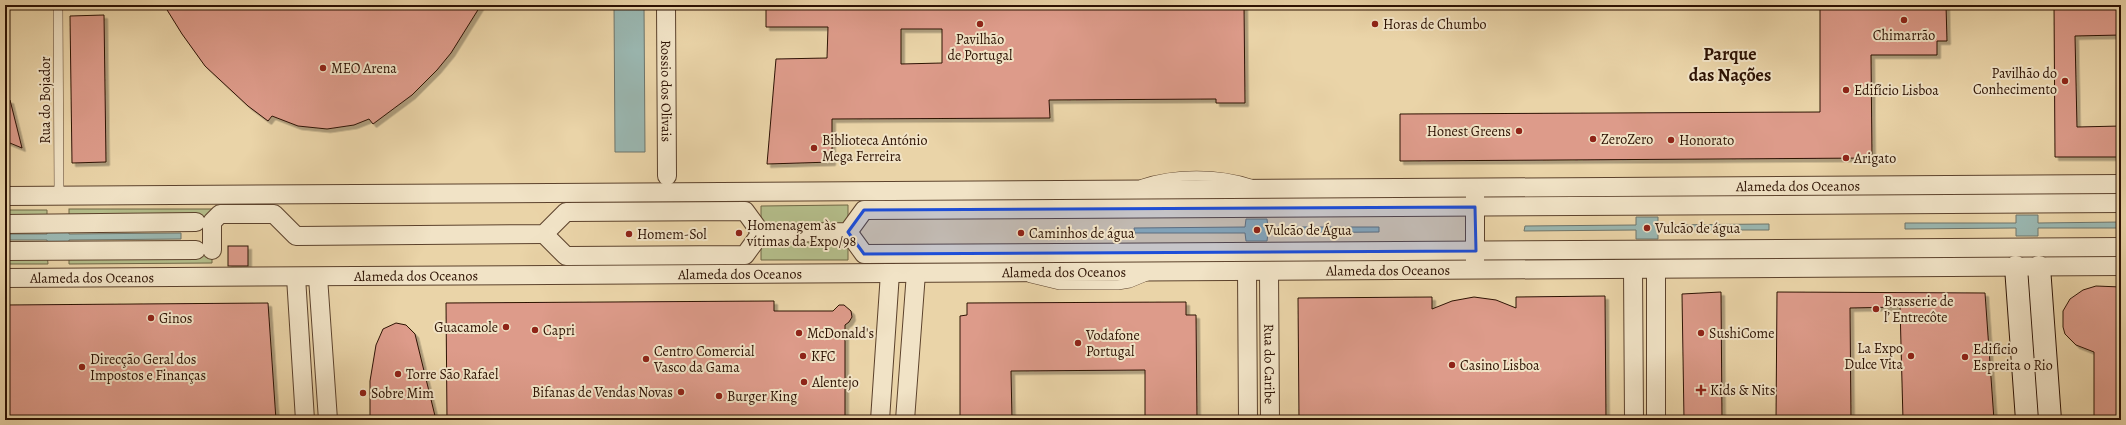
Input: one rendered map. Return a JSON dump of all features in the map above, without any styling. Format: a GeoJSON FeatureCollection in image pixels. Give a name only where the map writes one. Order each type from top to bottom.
{"type":"FeatureCollection","features":[{"type":"Feature","properties":{"kind":"street","name":"Rossio dos Olivais"},"geometry":{"type":"LineString","coordinates":[[666,5],[667,176]]}},
{"type":"Feature","properties":{"kind":"street","name":"Alameda dos Oceanos"},"geometry":{"type":"LineString","coordinates":[[5,196],[2121,184]]}},
{"type":"Feature","properties":{"kind":"street"},"geometry":{"type":"LineString","coordinates":[[1475,187],[1476,270]]}},
{"type":"Feature","properties":{"kind":"street","name":"Alameda dos Oceanos"},"geometry":{"type":"LineString","coordinates":[[2121,203],[864,210],[848,232],[864,254],[2121,247]]}},
{"type":"Feature","properties":{"kind":"street"},"geometry":{"type":"LineString","coordinates":[[544,234],[566,212],[745,211],[761,233],[848,232]]}},
{"type":"Feature","properties":{"kind":"street","name":"Alameda dos Oceanos"},"geometry":{"type":"LineString","coordinates":[[5,251],[204,250],[212,222],[220,214],[274,214],[296,236],[544,234],[566,256],[745,255],[761,233]]}},
{"type":"Feature","properties":{"kind":"street"},"geometry":{"type":"LineString","coordinates":[[5,224],[196,222]]}},
{"type":"Feature","properties":{"kind":"street","name":"Alameda dos Oceanos"},"geometry":{"type":"LineString","coordinates":[[5,278],[2121,266]]}},
{"type":"Feature","properties":{"kind":"street"},"geometry":{"type":"LineString","coordinates":[[2016,267],[2028,420]]}},
{"type":"Feature","properties":{"kind":"street"},"geometry":{"type":"LineString","coordinates":[[2038,267],[2050,420]]}},
{"type":"Feature","properties":{"kind":"street"},"geometry":{"type":"LineString","coordinates":[[1633,269],[1634,420]]}},
{"type":"Feature","properties":{"kind":"street"},"geometry":{"type":"LineString","coordinates":[[1656,269],[1656,420]]}},
{"type":"Feature","properties":{"kind":"street","name":"Rua do Caribe"},"geometry":{"type":"LineString","coordinates":[[1247,271],[1248,420]]}},
{"type":"Feature","properties":{"kind":"street","name":"Rua do Caribe"},"geometry":{"type":"LineString","coordinates":[[1269,271],[1270,420]]}},
{"type":"Feature","properties":{"kind":"street"},"geometry":{"type":"LineString","coordinates":[[880,420],[890,273]]}},
{"type":"Feature","properties":{"kind":"street"},"geometry":{"type":"LineString","coordinates":[[905,420],[916,273]]}},
{"type":"Feature","properties":{"kind":"street"},"geometry":{"type":"LineString","coordinates":[[296,277],[306,420]]}},
{"type":"Feature","properties":{"kind":"street"},"geometry":{"type":"LineString","coordinates":[[318,277],[328,420]]}},
{"type":"Feature","properties":{"kind":"street"},"geometry":{"type":"LineString","coordinates":[[2019,302],[2041,301]]}},
{"type":"Feature","properties":{"kind":"street"},"geometry":{"type":"LineString","coordinates":[[1633,305],[1656,305]]}},
{"type":"Feature","properties":{"kind":"street","name":"Rua do Caribe"},"geometry":{"type":"LineString","coordinates":[[1247,307],[1269,307]]}},
{"type":"Feature","properties":{"kind":"street"},"geometry":{"type":"LineString","coordinates":[[298,314],[320,312]]}},
{"type":"Feature","properties":{"kind":"street"},"geometry":{"type":"LineString","coordinates":[[886,332],[912,334]]}},
{"type":"Feature","properties":{"kind":"lane","name":"Rua do Bojador"},"geometry":{"type":"LineString","coordinates":[[58,5],[59,196]]}},
{"type":"Feature","properties":{"kind":"highlighted area"},"geometry":{"type":"Polygon","coordinates":[[[1475,207],[1476,251],[864,254],[848,232],[864,210],[1475,207]]]}},
{"type":"Feature","properties":{"kind":"green space"},"geometry":{"type":"Polygon","coordinates":[[[848,205],[848,224],[761,225],[761,206],[848,205]]]}},
{"type":"Feature","properties":{"kind":"green space"},"geometry":{"type":"Polygon","coordinates":[[[69,209],[212,209],[212,220],[69,220],[69,209]]]}},
{"type":"Feature","properties":{"kind":"green space"},"geometry":{"type":"Polygon","coordinates":[[[5,210],[47,210],[47,220],[5,221],[5,210]]]}},
{"type":"Feature","properties":{"kind":"green space"},"geometry":{"type":"Polygon","coordinates":[[[848,240],[848,260],[761,260],[761,241],[848,240]]]}},
{"type":"Feature","properties":{"kind":"green space"},"geometry":{"type":"Polygon","coordinates":[[[212,252],[212,263],[69,264],[69,253],[212,252]]]}},
{"type":"Feature","properties":{"kind":"green space"},"geometry":{"type":"Polygon","coordinates":[[[47,253],[48,264],[5,264],[5,254],[47,253]]]}},
{"type":"Feature","properties":{"kind":"water"},"geometry":{"type":"Polygon","coordinates":[[[614,5],[644,5],[645,152],[615,152],[614,5]]]}},
{"type":"Feature","properties":{"kind":"water"},"geometry":{"type":"Polygon","coordinates":[[[2016,215],[2038,215],[2038,223],[2121,222],[2121,228],[2038,228],[2038,236],[2016,236],[2016,228],[1905,229],[1905,223],[2016,223],[2016,215]]]}},
{"type":"Feature","properties":{"kind":"water"},"geometry":{"type":"Polygon","coordinates":[[[1636,217],[1658,217],[1658,225],[1769,224],[1769,230],[1658,230],[1658,239],[1636,239],[1636,230],[1524,231],[1525,226],[1636,225],[1636,217]]]}},
{"type":"Feature","properties":{"kind":"water"},"geometry":{"type":"Polygon","coordinates":[[[1246,219],[1267,219],[1268,227],[1379,227],[1379,232],[1268,233],[1267,241],[1246,241],[1245,233],[1135,233],[1134,228],[1245,227],[1246,219]]]}},
{"type":"Feature","properties":{"kind":"water"},"geometry":{"type":"Polygon","coordinates":[[[47,226],[69,226],[69,234],[181,233],[181,239],[69,240],[69,248],[48,248],[47,240],[5,240],[5,234],[47,234],[47,226]]]}},
{"type":"Feature","properties":{"kind":"building","name":"MEO Arena"},"geometry":{"type":"Polygon","coordinates":[[[164,5],[481,5],[451,53],[437,70],[412,95],[373,124],[369,119],[354,125],[327,129],[298,126],[272,116],[268,121],[248,106],[205,66],[182,34],[164,5]]]}},
{"type":"Feature","properties":{"kind":"building"},"geometry":{"type":"Polygon","coordinates":[[[766,5],[1244,5],[1245,103],[1216,103],[1216,99],[1049,100],[1050,118],[832,119],[832,162],[767,164],[776,59],[827,58],[828,27],[766,27],[766,5]],[[901,29],[901,64],[942,63],[942,29],[901,29]]]}},
{"type":"Feature","properties":{"kind":"building","name":"Edifício Lisboa"},"geometry":{"type":"Polygon","coordinates":[[[1820,5],[1946,5],[1947,41],[1937,41],[1937,55],[1871,55],[1872,158],[1400,161],[1400,114],[1820,112],[1820,5]]]}},
{"type":"Feature","properties":{"kind":"building","name":"Pavilhão do Conhecimento"},"geometry":{"type":"Polygon","coordinates":[[[2054,5],[2121,5],[2121,35],[2075,36],[2077,127],[2121,126],[2121,157],[2055,157],[2054,5]]]}},
{"type":"Feature","properties":{"kind":"building"},"geometry":{"type":"Polygon","coordinates":[[[104,15],[106,162],[72,163],[70,16],[104,15]]]}},
{"type":"Feature","properties":{"kind":"building"},"geometry":{"type":"Polygon","coordinates":[[[5,100],[10,100],[22,148],[5,141],[5,100]]]}},
{"type":"Feature","properties":{"kind":"building"},"geometry":{"type":"Polygon","coordinates":[[[228,246],[248,246],[248,266],[228,266],[228,246]]]}},
{"type":"Feature","properties":{"kind":"building"},"geometry":{"type":"Polygon","coordinates":[[[2096,286],[2121,287],[2121,420],[2094,420],[2094,352],[2076,345],[2065,334],[2063,327],[2063,311],[2070,299],[2083,290],[2096,286]]]}},
{"type":"Feature","properties":{"kind":"building"},"geometry":{"type":"Polygon","coordinates":[[[1721,292],[1722,420],[1684,420],[1682,294],[1721,292]]]}},
{"type":"Feature","properties":{"kind":"building"},"geometry":{"type":"Polygon","coordinates":[[[1777,292],[1985,293],[1994,420],[1903,420],[1900,307],[1850,308],[1851,420],[1776,420],[1777,292]]]}},
{"type":"Feature","properties":{"kind":"building","name":"Casino Lisboa"},"geometry":{"type":"Polygon","coordinates":[[[1605,296],[1606,420],[1299,420],[1298,298],[1432,297],[1432,309],[1452,301],[1474,297],[1496,300],[1516,308],[1516,297],[1605,296]]]}},
{"type":"Feature","properties":{"kind":"building","name":"Centro Comercial Vasco da Gama"},"geometry":{"type":"Polygon","coordinates":[[[774,301],[774,311],[833,311],[839,305],[844,305],[851,311],[852,317],[845,325],[845,420],[447,420],[446,303],[774,301]]]}},
{"type":"Feature","properties":{"kind":"building","name":"Vodafone Portugal"},"geometry":{"type":"Polygon","coordinates":[[[1186,302],[1186,315],[1196,315],[1197,420],[1145,420],[1145,370],[1011,371],[1012,420],[960,420],[960,316],[967,315],[967,303],[1186,302]]]}},
{"type":"Feature","properties":{"kind":"building"},"geometry":{"type":"Polygon","coordinates":[[[268,303],[276,420],[5,420],[5,305],[268,303]]]}},
{"type":"Feature","properties":{"kind":"building","name":"Torre São Rafael"},"geometry":{"type":"Polygon","coordinates":[[[396,323],[406,325],[415,334],[436,420],[370,420],[370,381],[376,345],[383,329],[396,323]]]}},
{"type":"Feature","properties":{"kind":"place","name":"Chimarrão"},"geometry":{"type":"Point","coordinates":[1904,20]}},
{"type":"Feature","properties":{"kind":"place","name":"Pavilhão de Portugal"},"geometry":{"type":"Point","coordinates":[980,24]}},
{"type":"Feature","properties":{"kind":"place","name":"Horas de Chumbo"},"geometry":{"type":"Point","coordinates":[1375,24]}},
{"type":"Feature","properties":{"kind":"place","name":"MEO Arena"},"geometry":{"type":"Point","coordinates":[323,68]}},
{"type":"Feature","properties":{"kind":"place","name":"Pavilhão do Conhecimento"},"geometry":{"type":"Point","coordinates":[2065,81]}},
{"type":"Feature","properties":{"kind":"place","name":"Edifício Lisboa"},"geometry":{"type":"Point","coordinates":[1846,90]}},
{"type":"Feature","properties":{"kind":"place","name":"Honest Greens"},"geometry":{"type":"Point","coordinates":[1519,131]}},
{"type":"Feature","properties":{"kind":"place","name":"ZeroZero"},"geometry":{"type":"Point","coordinates":[1593,139]}},
{"type":"Feature","properties":{"kind":"place","name":"Honorato"},"geometry":{"type":"Point","coordinates":[1671,140]}},
{"type":"Feature","properties":{"kind":"place","name":"Biblioteca António Mega Ferreira"},"geometry":{"type":"Point","coordinates":[814,148]}},
{"type":"Feature","properties":{"kind":"place","name":"Arigato"},"geometry":{"type":"Point","coordinates":[1846,158]}},
{"type":"Feature","properties":{"kind":"place","name":"Vulcão de água"},"geometry":{"type":"Point","coordinates":[1647,228]}},
{"type":"Feature","properties":{"kind":"place","name":"Vulcão de Água"},"geometry":{"type":"Point","coordinates":[1257,230]}},
{"type":"Feature","properties":{"kind":"place","name":"Homenagem às vítimas da Expo/98"},"geometry":{"type":"Point","coordinates":[739,233]}},
{"type":"Feature","properties":{"kind":"place","name":"Caminhos de água"},"geometry":{"type":"Point","coordinates":[1021,233]}},
{"type":"Feature","properties":{"kind":"place","name":"Homem-Sol"},"geometry":{"type":"Point","coordinates":[629,234]}},
{"type":"Feature","properties":{"kind":"place","name":"Brasserie de l’ Entrecôte"},"geometry":{"type":"Point","coordinates":[1876,309]}},
{"type":"Feature","properties":{"kind":"place","name":"Ginos"},"geometry":{"type":"Point","coordinates":[151,318]}},
{"type":"Feature","properties":{"kind":"place","name":"Guacamole"},"geometry":{"type":"Point","coordinates":[506,327]}},
{"type":"Feature","properties":{"kind":"place","name":"Capri"},"geometry":{"type":"Point","coordinates":[535,330]}},
{"type":"Feature","properties":{"kind":"place","name":"McDonald's"},"geometry":{"type":"Point","coordinates":[799,333]}},
{"type":"Feature","properties":{"kind":"place","name":"SushiCome"},"geometry":{"type":"Point","coordinates":[1701,333]}},
{"type":"Feature","properties":{"kind":"place","name":"Vodafone Portugal"},"geometry":{"type":"Point","coordinates":[1078,343]}},
{"type":"Feature","properties":{"kind":"place","name":"KFC"},"geometry":{"type":"Point","coordinates":[803,356]}},
{"type":"Feature","properties":{"kind":"place","name":"La Expo Dulce Vita"},"geometry":{"type":"Point","coordinates":[1911,356]}},
{"type":"Feature","properties":{"kind":"place","name":"Edifício Espreita o Rio"},"geometry":{"type":"Point","coordinates":[1965,357]}},
{"type":"Feature","properties":{"kind":"place","name":"Centro Comercial Vasco da Gama"},"geometry":{"type":"Point","coordinates":[646,359]}},
{"type":"Feature","properties":{"kind":"place","name":"Casino Lisboa"},"geometry":{"type":"Point","coordinates":[1452,365]}},
{"type":"Feature","properties":{"kind":"place","name":"Direcção Geral dos Impostos e Finanças"},"geometry":{"type":"Point","coordinates":[82,367]}},
{"type":"Feature","properties":{"kind":"place","name":"Torre São Rafael"},"geometry":{"type":"Point","coordinates":[398,374]}},
{"type":"Feature","properties":{"kind":"place","name":"Alentejo"},"geometry":{"type":"Point","coordinates":[804,382]}},
{"type":"Feature","properties":{"kind":"place","name":"Kids & Nits"},"geometry":{"type":"Point","coordinates":[1701,390]}},
{"type":"Feature","properties":{"kind":"place","name":"Bifanas de Vendas Novas"},"geometry":{"type":"Point","coordinates":[681,392]}},
{"type":"Feature","properties":{"kind":"place","name":"Sobre Mim"},"geometry":{"type":"Point","coordinates":[363,393]}},
{"type":"Feature","properties":{"kind":"place","name":"Burger King"},"geometry":{"type":"Point","coordinates":[719,396]}},
{"type":"Feature","properties":{"kind":"district","name":"Parque das Nações"},"geometry":{"type":"Point","coordinates":[1730,64]}}]}
